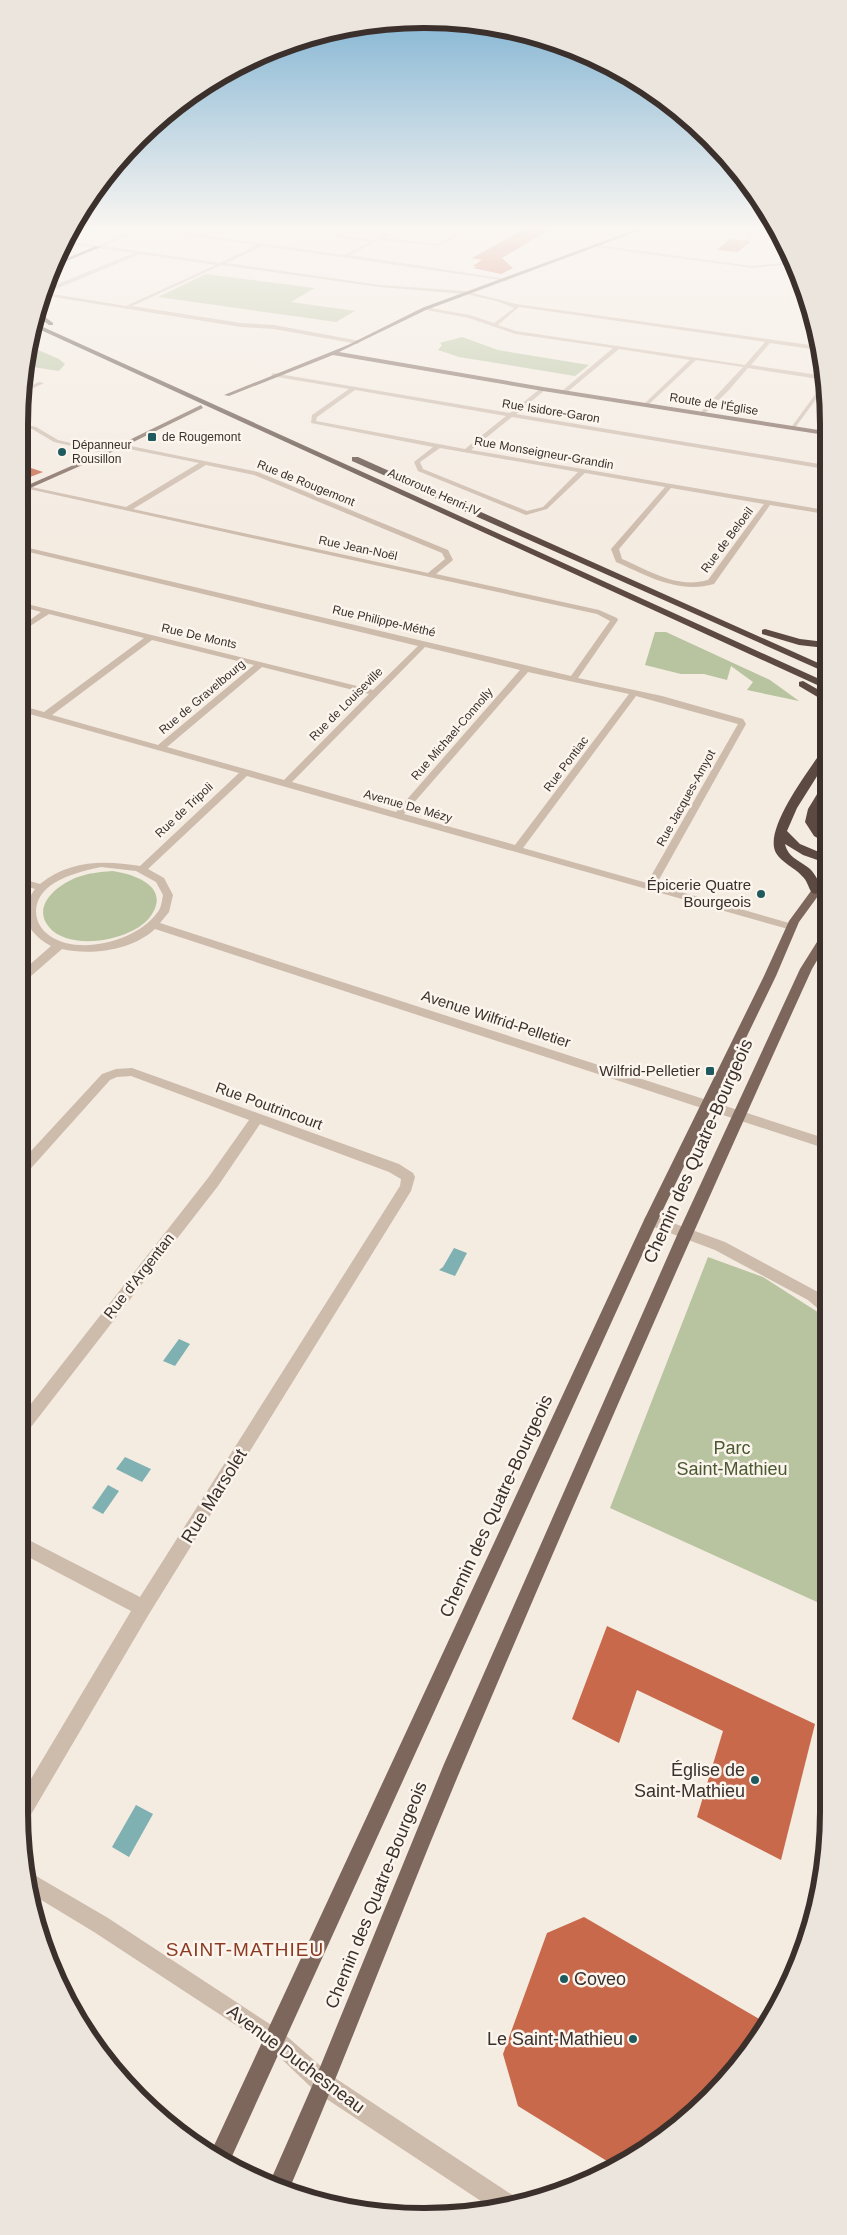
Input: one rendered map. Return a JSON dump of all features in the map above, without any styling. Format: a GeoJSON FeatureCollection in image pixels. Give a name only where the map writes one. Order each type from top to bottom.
{"type":"FeatureCollection","features":[{"type":"Feature","properties":{"kind":"highway","name":"Autoroute Henri-IV"},"geometry":{"type":"LineString","coordinates":[[55,334],[820,683]]}},
{"type":"Feature","properties":{"kind":"highway"},"geometry":{"type":"LineString","coordinates":[[82,338],[109,350]]}},
{"type":"Feature","properties":{"kind":"highway"},"geometry":{"type":"LineString","coordinates":[[217,398],[226,398]]}},
{"type":"Feature","properties":{"kind":"highway","name":"Autoroute Henri-IV"},"geometry":{"type":"LineString","coordinates":[[343,454],[820,666]]}},
{"type":"Feature","properties":{"kind":"highway"},"geometry":{"type":"LineString","coordinates":[[645,588],[669,592],[781,638],[820,644]]}},
{"type":"Feature","properties":{"kind":"highway"},"geometry":{"type":"LineString","coordinates":[[772,661],[786,673],[820,695]]}},
{"type":"Feature","properties":{"kind":"highway"},"geometry":{"type":"LineString","coordinates":[[816,890],[809,874],[783,854],[780,847],[786,820],[820,762]]}},
{"type":"Feature","properties":{"kind":"highway"},"geometry":{"type":"LineString","coordinates":[[820,799],[811,816],[810,824],[820,836]]}},
{"type":"Feature","properties":{"kind":"highway"},"geometry":{"type":"LineString","coordinates":[[782,832],[786,840],[802,851],[820,857]]}},
{"type":"Feature","properties":{"kind":"main road"},"geometry":{"type":"LineString","coordinates":[[226,398],[273,375],[333,353],[373,334]]}},
{"type":"Feature","properties":{"kind":"main road"},"geometry":{"type":"LineString","coordinates":[[350,346],[351,351],[363,358]]}},
{"type":"Feature","properties":{"kind":"main road","name":"Route de l'Église"},"geometry":{"type":"LineString","coordinates":[[333,353],[543,389],[820,432]]}},
{"type":"Feature","properties":{"kind":"main road"},"geometry":{"type":"LineString","coordinates":[[310,362],[349,357],[363,358]]}},
{"type":"Feature","properties":{"kind":"main road"},"geometry":{"type":"LineString","coordinates":[[28,487],[201,408]]}},
{"type":"Feature","properties":{"kind":"main road","name":"Chemin des Quatre-Bourgeois"},"geometry":{"type":"LineString","coordinates":[[222,2153],[651,1220],[792,927],[820,885]]}},
{"type":"Feature","properties":{"kind":"main road","name":"Chemin des Quatre-Bourgeois"},"geometry":{"type":"LineString","coordinates":[[281,2180],[324,2084],[451,1771],[685,1233],[806,969],[820,946]]}},
{"type":"Feature","properties":{"kind":"street"},"geometry":{"type":"LineString","coordinates":[[315,334],[358,342]]}},
{"type":"Feature","properties":{"kind":"street"},"geometry":{"type":"LineString","coordinates":[[531,334],[817,377]]}},
{"type":"Feature","properties":{"kind":"street"},"geometry":{"type":"LineString","coordinates":[[722,334],[812,347]]}},
{"type":"Feature","properties":{"kind":"street"},"geometry":{"type":"LineString","coordinates":[[702,414],[769,341]]}},
{"type":"Feature","properties":{"kind":"street"},"geometry":{"type":"LineString","coordinates":[[564,392],[618,347]]}},
{"type":"Feature","properties":{"kind":"street"},"geometry":{"type":"LineString","coordinates":[[646,405],[694,359]]}},
{"type":"Feature","properties":{"kind":"street","name":"Rue Isidore-Garon"},"geometry":{"type":"LineString","coordinates":[[273,375],[820,466]]}},
{"type":"Feature","properties":{"kind":"street"},"geometry":{"type":"LineString","coordinates":[[29,388],[41,383]]}},
{"type":"Feature","properties":{"kind":"street","name":"Rue Monseigneur-Grandin"},"geometry":{"type":"LineString","coordinates":[[353,389],[314,416],[313,422],[466,451],[820,511]]}},
{"type":"Feature","properties":{"kind":"street"},"geometry":{"type":"LineString","coordinates":[[466,451],[543,389]]}},
{"type":"Feature","properties":{"kind":"street"},"geometry":{"type":"LineString","coordinates":[[792,428],[818,392]]}},
{"type":"Feature","properties":{"kind":"street"},"geometry":{"type":"LineString","coordinates":[[28,427],[34,428],[56,441],[107,452]]}},
{"type":"Feature","properties":{"kind":"street","name":"Rue de Rougemont"},"geometry":{"type":"LineString","coordinates":[[121,446],[256,473],[445,552],[449,560],[430,575]]}},
{"type":"Feature","properties":{"kind":"street"},"geometry":{"type":"LineString","coordinates":[[438,446],[417,462],[420,470],[526,513],[545,508],[583,471]]}},
{"type":"Feature","properties":{"kind":"street"},"geometry":{"type":"LineString","coordinates":[[126,510],[204,463]]}},
{"type":"Feature","properties":{"kind":"street","name":"Rue de Beloeil"},"geometry":{"type":"LineString","coordinates":[[670,486],[615,549],[619,560],[676,584],[698,587],[711,582],[769,502]]}},
{"type":"Feature","properties":{"kind":"street","name":"Rue Jean-Noël"},"geometry":{"type":"LineString","coordinates":[[28,488],[599,612],[614,620],[574,678]]}},
{"type":"Feature","properties":{"kind":"street","name":"Rue Philippe-Méthé"},"geometry":{"type":"LineString","coordinates":[[28,552],[425,643],[526,669],[634,692],[740,722]]}},
{"type":"Feature","properties":{"kind":"street","name":"Rue De Monts"},"geometry":{"type":"LineString","coordinates":[[28,606],[374,694]]}},
{"type":"Feature","properties":{"kind":"street"},"geometry":{"type":"LineString","coordinates":[[28,625],[48,611]]}},
{"type":"Feature","properties":{"kind":"street"},"geometry":{"type":"LineString","coordinates":[[45,716],[150,638]]}},
{"type":"Feature","properties":{"kind":"street","name":"Rue de Louiseville"},"geometry":{"type":"LineString","coordinates":[[286,783],[425,643]]}},
{"type":"Feature","properties":{"kind":"street","name":"Rue de Gravelbourg"},"geometry":{"type":"LineString","coordinates":[[160,748],[261,664]]}},
{"type":"Feature","properties":{"kind":"street","name":"Rue Michael-Connolly"},"geometry":{"type":"LineString","coordinates":[[397,816],[526,669]]}},
{"type":"Feature","properties":{"kind":"street","name":"Rue Pontiac"},"geometry":{"type":"LineString","coordinates":[[517,849],[634,692]]}},
{"type":"Feature","properties":{"kind":"street","name":"Avenue De Mézy"},"geometry":{"type":"LineString","coordinates":[[28,711],[792,927]]}},
{"type":"Feature","properties":{"kind":"street","name":"Rue Jacques-Amyot"},"geometry":{"type":"LineString","coordinates":[[650,887],[742,724],[740,722]]}},
{"type":"Feature","properties":{"kind":"street","name":"Rue de Tripoli"},"geometry":{"type":"LineString","coordinates":[[142,868],[246,772]]}},
{"type":"Feature","properties":{"kind":"street"},"geometry":{"type":"LineString","coordinates":[[101,864],[123,864],[142,868],[156,876],[166,886],[169,898],[166,911],[155,925],[143,935],[123,944],[79,949],[59,945],[43,937],[33,926],[30,913],[34,900],[42,888],[60,876],[80,868],[101,864]]}},
{"type":"Feature","properties":{"kind":"street"},"geometry":{"type":"LineString","coordinates":[[28,884],[42,888]]}},
{"type":"Feature","properties":{"kind":"street","name":"Avenue Wilfrid-Pelletier"},"geometry":{"type":"LineString","coordinates":[[155,925],[820,1142]]}},
{"type":"Feature","properties":{"kind":"street"},"geometry":{"type":"LineString","coordinates":[[28,972],[59,945]]}},
{"type":"Feature","properties":{"kind":"street","name":"Rue Poutrincourt"},"geometry":{"type":"LineString","coordinates":[[28,1162],[106,1077],[116,1073],[132,1072],[394,1168],[408,1177]]}},
{"type":"Feature","properties":{"kind":"street","name":"Rue d'Argentan"},"geometry":{"type":"LineString","coordinates":[[28,1419],[212,1182],[256,1119]]}},
{"type":"Feature","properties":{"kind":"street","name":"Rue Marsolet"},"geometry":{"type":"LineString","coordinates":[[28,1801],[144,1608],[406,1187],[408,1177]]}},
{"type":"Feature","properties":{"kind":"street"},"geometry":{"type":"LineString","coordinates":[[651,1220],[720,1246],[798,1287],[820,1302]]}},
{"type":"Feature","properties":{"kind":"street"},"geometry":{"type":"LineString","coordinates":[[28,1547],[144,1608]]}},
{"type":"Feature","properties":{"kind":"street","name":"Avenue Duchesneau"},"geometry":{"type":"LineString","coordinates":[[34,1885],[101,1925],[275,2039],[324,2084],[500,2200]]}},
{"type":"Feature","properties":{"kind":"green space"},"geometry":{"type":"Polygon","coordinates":[[[462,337],[498,350],[589,365],[575,376],[459,357],[438,350],[442,345],[440,343],[462,337]]]}},
{"type":"Feature","properties":{"kind":"green space"},"geometry":{"type":"Polygon","coordinates":[[[35,348],[59,359],[65,364],[59,371],[32,367],[35,348]]]}},
{"type":"Feature","properties":{"kind":"green space"},"geometry":{"type":"Polygon","coordinates":[[[655,632],[666,632],[770,680],[799,701],[747,690],[753,682],[731,666],[727,680],[704,674],[681,674],[645,665],[655,632]]]}},
{"type":"Feature","properties":{"kind":"green space"},"geometry":{"type":"Polygon","coordinates":[[[112,871],[140,879],[154,890],[157,898],[156,907],[150,917],[141,925],[115,937],[85,941],[58,935],[49,927],[44,919],[43,911],[49,897],[55,890],[78,877],[112,871]]]}},
{"type":"Feature","properties":{"kind":"green space","name":"Parc Saint-Mathieu"},"geometry":{"type":"Polygon","coordinates":[[[708,1257],[763,1277],[820,1314],[820,1603],[610,1508],[708,1257]]]}},
{"type":"Feature","properties":{"kind":"water"},"geometry":{"type":"Polygon","coordinates":[[[454,1248],[467,1253],[455,1276],[439,1270],[443,1267],[454,1248]]]}},
{"type":"Feature","properties":{"kind":"water"},"geometry":{"type":"Polygon","coordinates":[[[179,1339],[190,1344],[175,1366],[163,1361],[179,1339]]]}},
{"type":"Feature","properties":{"kind":"water"},"geometry":{"type":"Polygon","coordinates":[[[125,1457],[151,1469],[142,1482],[116,1469],[125,1457]]]}},
{"type":"Feature","properties":{"kind":"water"},"geometry":{"type":"Polygon","coordinates":[[[108,1485],[119,1491],[103,1514],[92,1508],[108,1485]]]}},
{"type":"Feature","properties":{"kind":"water"},"geometry":{"type":"Polygon","coordinates":[[[136,1805],[153,1814],[129,1857],[112,1847],[136,1805]]]}},
{"type":"Feature","properties":{"kind":"building"},"geometry":{"type":"Polygon","coordinates":[[[28,467],[43,472],[28,478],[28,467]]]}},
{"type":"Feature","properties":{"kind":"building","name":"Église de Saint-Mathieu"},"geometry":{"type":"Polygon","coordinates":[[[607,1626],[815,1724],[781,1860],[697,1817],[723,1731],[637,1690],[619,1743],[572,1719],[607,1626]]]}},
{"type":"Feature","properties":{"kind":"building","name":"Le Saint-Mathieu"},"geometry":{"type":"Polygon","coordinates":[[[584,1917],[760,2020],[738,2053],[704,2092],[665,2126],[608,2162],[518,2106],[503,2054],[547,1933],[584,1917]]]}},
{"type":"Feature","properties":{"kind":"place","name":"de Rougemont"},"geometry":{"type":"Point","coordinates":[152,437]}},
{"type":"Feature","properties":{"kind":"place","name":"Dépanneur Rousillon"},"geometry":{"type":"Point","coordinates":[62,452]}},
{"type":"Feature","properties":{"kind":"place","name":"Épicerie Quatre Bourgeois"},"geometry":{"type":"Point","coordinates":[761,894]}},
{"type":"Feature","properties":{"kind":"place","name":"Wilfrid-Pelletier"},"geometry":{"type":"Point","coordinates":[710,1071]}},
{"type":"Feature","properties":{"kind":"place","name":"Église de Saint-Mathieu"},"geometry":{"type":"Point","coordinates":[755,1780]}},
{"type":"Feature","properties":{"kind":"place","name":"Coveo"},"geometry":{"type":"Point","coordinates":[564,1979]}},
{"type":"Feature","properties":{"kind":"place","name":"Le Saint-Mathieu"},"geometry":{"type":"Point","coordinates":[633,2039]}},
{"type":"Feature","properties":{"kind":"district","name":"SAINT-MATHIEU"},"geometry":{"type":"Point","coordinates":[245,1949]}}]}
